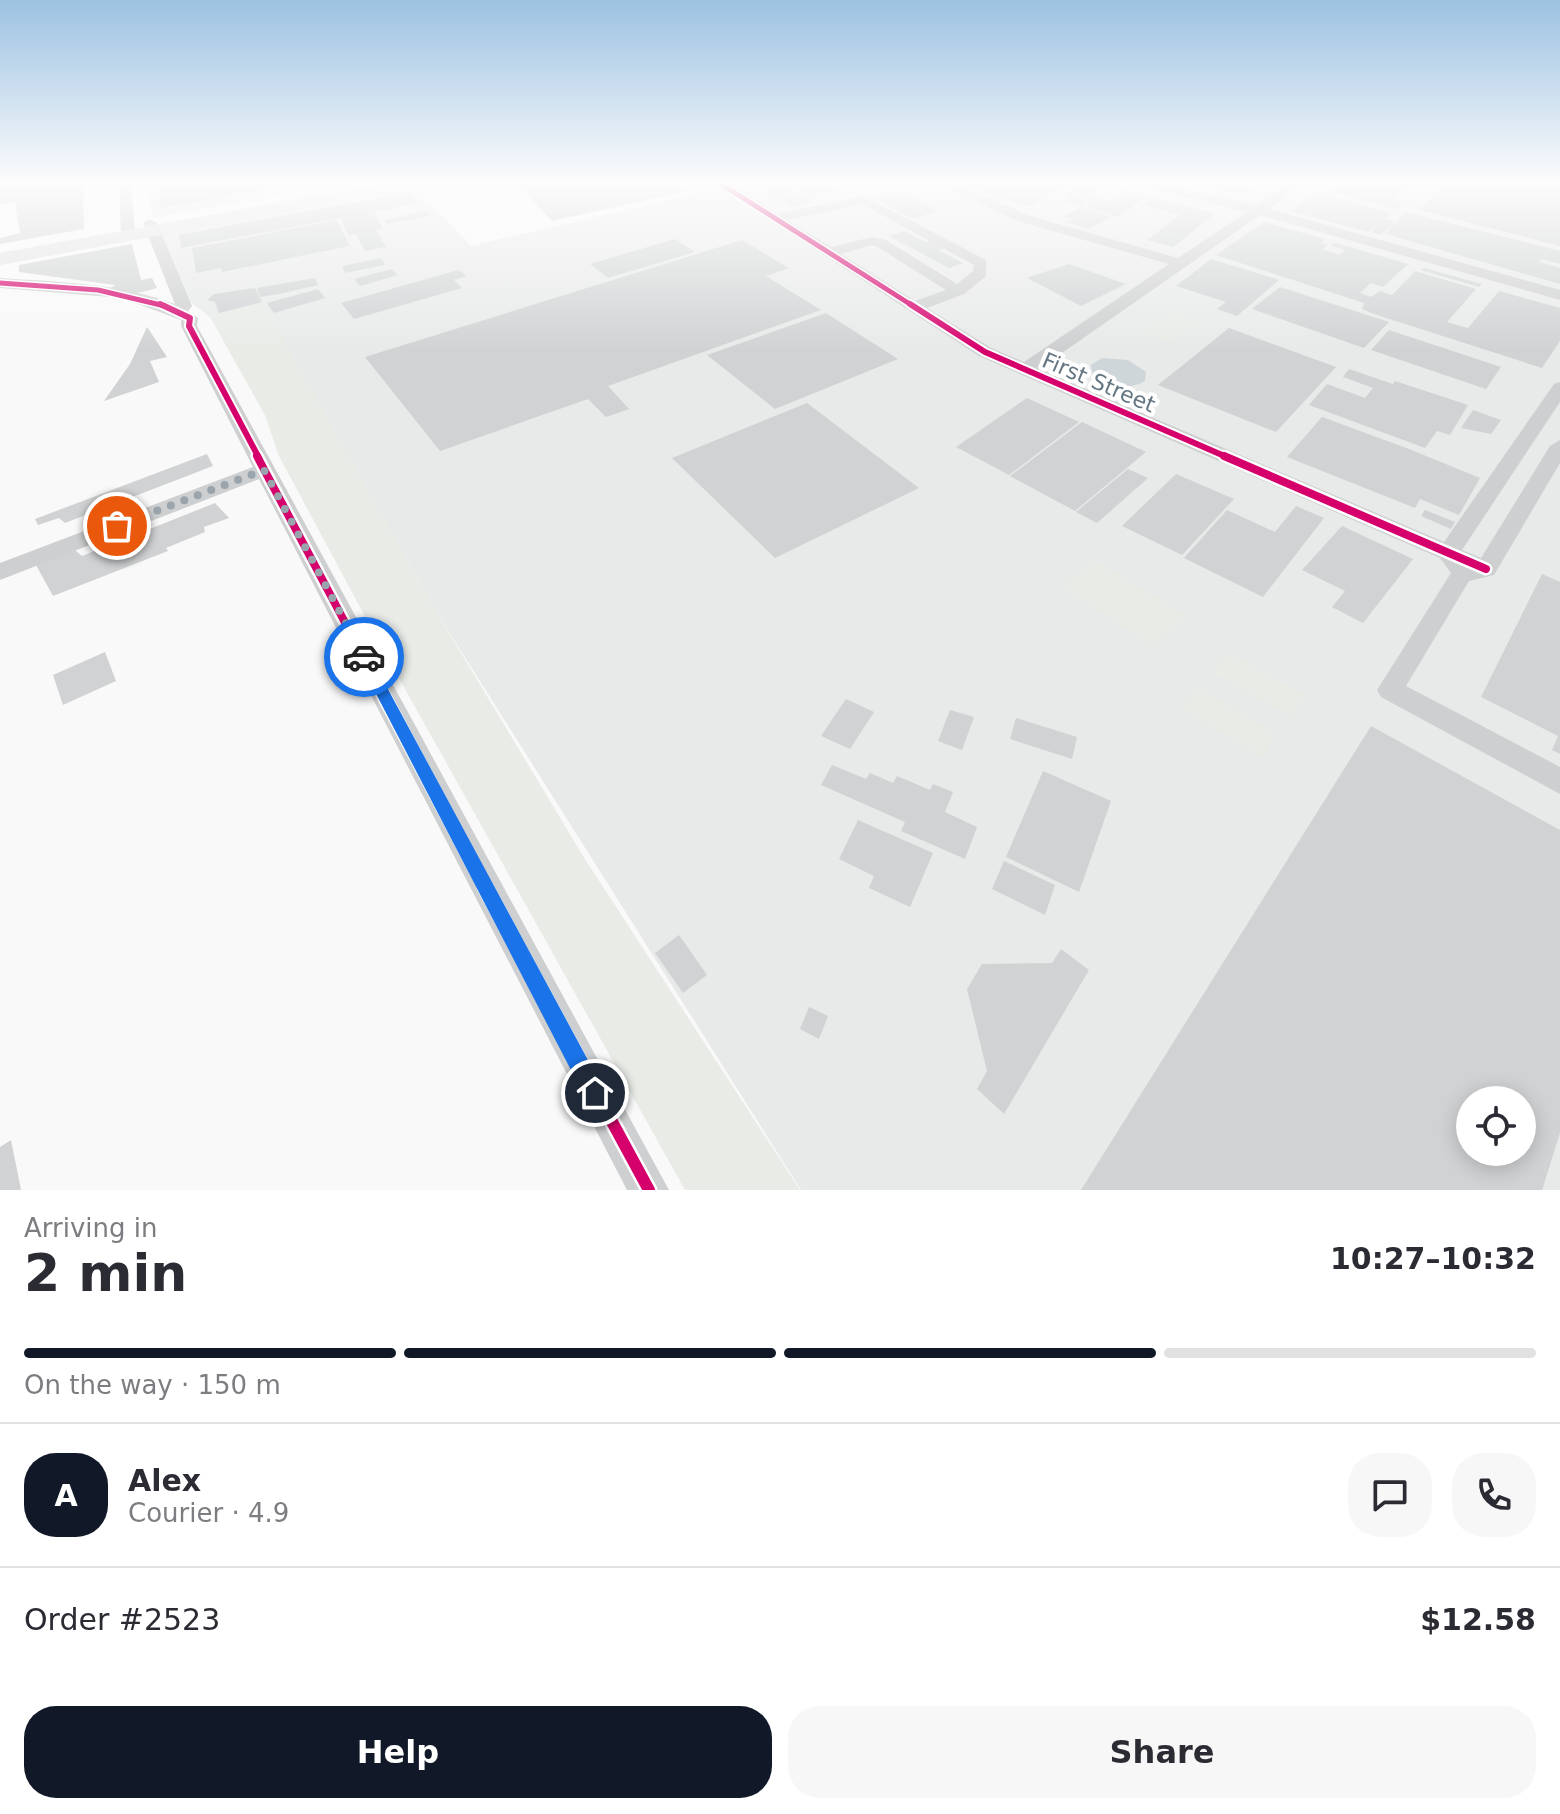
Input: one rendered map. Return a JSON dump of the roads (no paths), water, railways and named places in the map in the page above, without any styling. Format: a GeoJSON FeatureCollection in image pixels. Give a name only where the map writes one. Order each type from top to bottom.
{"type":"FeatureCollection","features":[{"type":"Feature","properties":{"kind":"main road"},"geometry":{"type":"LineString","coordinates":[[0,250],[74,240]]}},
{"type":"Feature","properties":{"kind":"main road"},"geometry":{"type":"LineString","coordinates":[[0,259],[92,240]]}},
{"type":"Feature","properties":{"kind":"street"},"geometry":{"type":"LineString","coordinates":[[157,240],[184,306],[184,318],[649,1190]]}},
{"type":"Feature","properties":{"kind":"street","name":"First Street"},"geometry":{"type":"LineString","coordinates":[[810,240],[985,352],[1465,566]]}},
{"type":"Feature","properties":{"kind":"street"},"geometry":{"type":"LineString","coordinates":[[916,306],[958,291],[981,273],[981,263],[939,240]]}},
{"type":"Feature","properties":{"kind":"street"},"geometry":{"type":"LineString","coordinates":[[1098,240],[1180,263]]}},
{"type":"Feature","properties":{"kind":"street"},"geometry":{"type":"LineString","coordinates":[[1025,370],[1215,240]]}},
{"type":"Feature","properties":{"kind":"street"},"geometry":{"type":"LineString","coordinates":[[1363,240],[1560,295]]}},
{"type":"Feature","properties":{"kind":"street"},"geometry":{"type":"LineString","coordinates":[[830,252],[872,241],[881,243],[958,291]]}},
{"type":"Feature","properties":{"kind":"street"},"geometry":{"type":"LineString","coordinates":[[0,283],[132,296],[184,318]]}},
{"type":"Feature","properties":{"kind":"street"},"geometry":{"type":"LineString","coordinates":[[0,293],[121,304],[146,310],[175,324],[184,318]]}},
{"type":"Feature","properties":{"kind":"street"},"geometry":{"type":"LineString","coordinates":[[1465,566],[1462,531],[1560,388]]}},
{"type":"Feature","properties":{"kind":"street"},"geometry":{"type":"LineString","coordinates":[[1537,420],[1560,428]]}},
{"type":"Feature","properties":{"kind":"street"},"geometry":{"type":"LineString","coordinates":[[1560,446],[1497,547],[1465,566],[1390,690],[1560,781]]}},
{"type":"Feature","properties":{"kind":"street"},"geometry":{"type":"LineString","coordinates":[[1505,468],[1538,481]]}},
{"type":"Feature","properties":{"kind":"street"},"geometry":{"type":"LineString","coordinates":[[0,572],[264,470]]}},
{"type":"Feature","properties":{"kind":"street"},"geometry":{"type":"LineString","coordinates":[[1462,531],[1497,547]]}}]}
